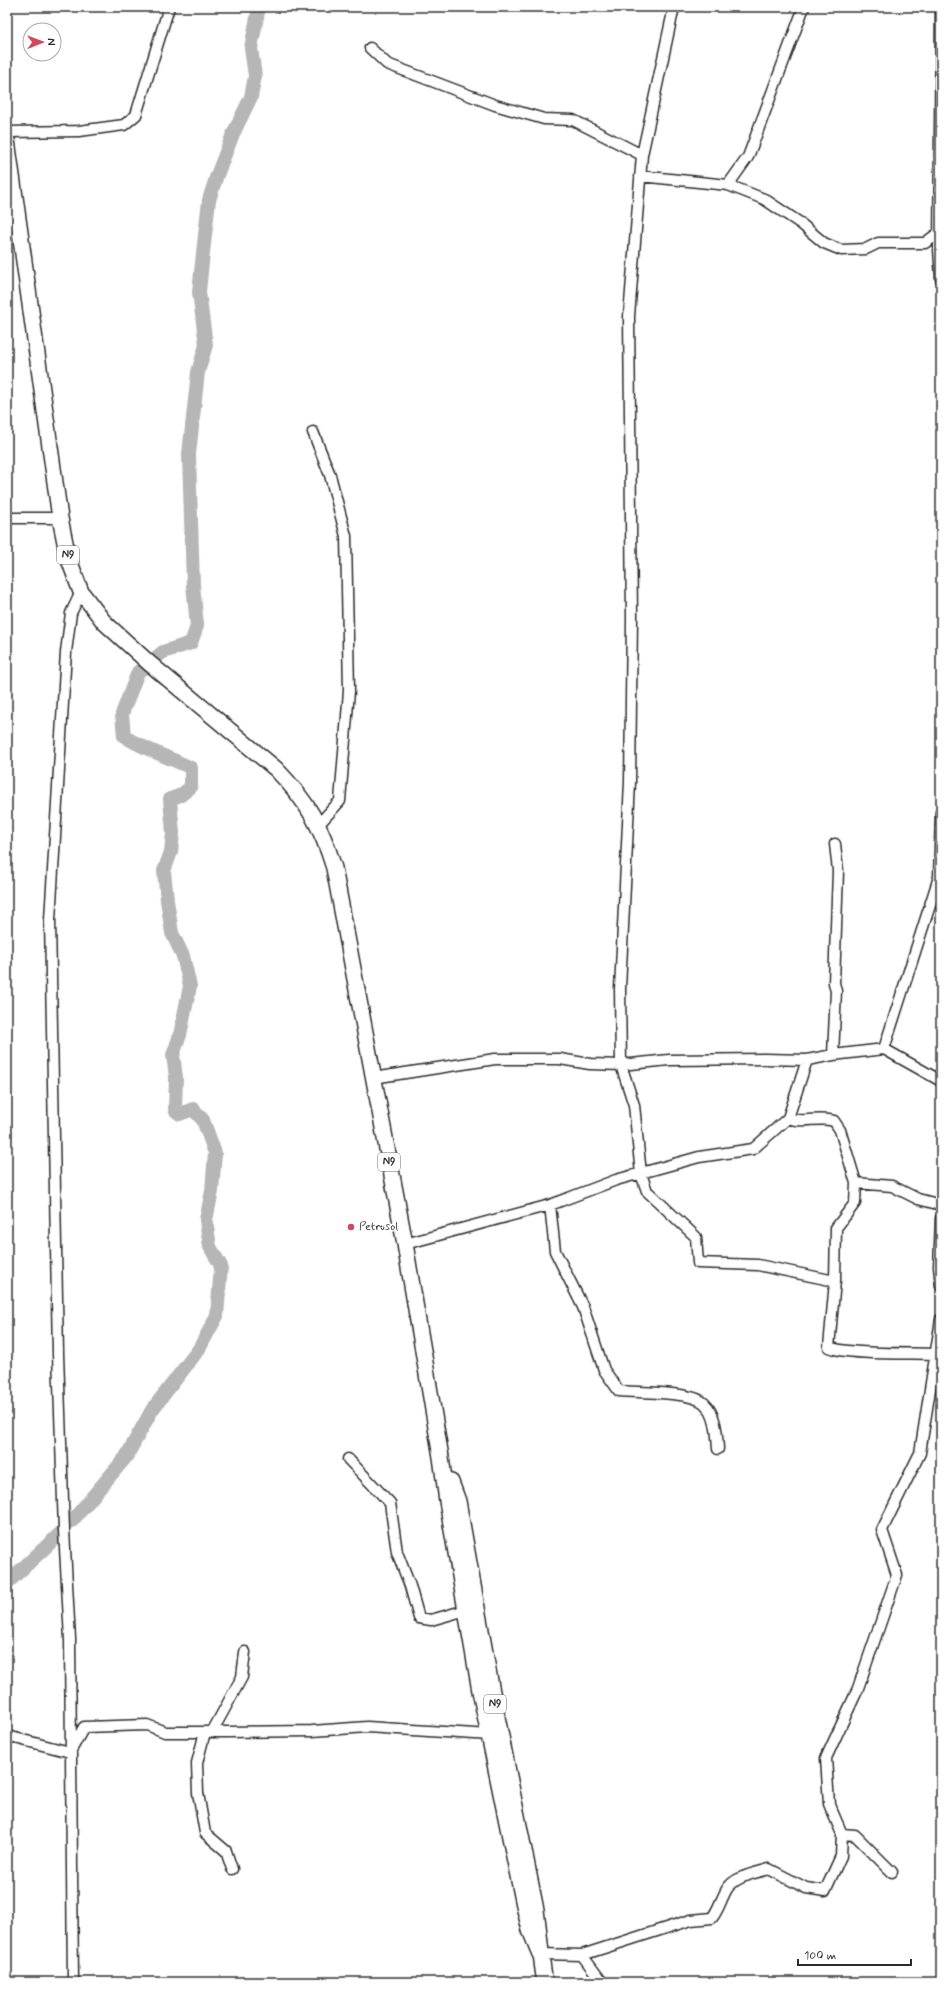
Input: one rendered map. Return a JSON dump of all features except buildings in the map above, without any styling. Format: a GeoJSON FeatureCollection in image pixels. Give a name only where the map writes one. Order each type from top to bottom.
{"type":"FeatureCollection","features":[{"type":"Feature","properties":{"kind":"highway","name":"N9"},"geometry":{"type":"LineString","coordinates":[[7,140],[60,518],[68,557],[82,592],[104,622],[276,769],[298,792],[324,837],[334,868],[405,1244],[442,1457],[447,1501],[466,1610],[525,1910],[530,1930],[540,1954]]}},
{"type":"Feature","properties":{"kind":"highway","name":"N9"},"geometry":{"type":"LineString","coordinates":[[442,1457],[458,1501],[492,1692],[538,1919],[540,1954],[545,1982]]}},
{"type":"Feature","properties":{"kind":"street"},"geometry":{"type":"LineString","coordinates":[[7,132],[79,131],[124,125],[136,115],[169,7]]}},
{"type":"Feature","properties":{"kind":"street"},"geometry":{"type":"LineString","coordinates":[[674,7],[642,155],[629,316],[632,619],[629,790],[620,990],[621,1065],[634,1105],[641,1174],[647,1191],[696,1237],[698,1263],[758,1265],[835,1281]]}},
{"type":"Feature","properties":{"kind":"street"},"geometry":{"type":"LineString","coordinates":[[728,185],[748,157],[804,7]]}},
{"type":"Feature","properties":{"kind":"street"},"geometry":{"type":"LineString","coordinates":[[941,7],[941,278]]}},
{"type":"Feature","properties":{"kind":"street"},"geometry":{"type":"LineString","coordinates":[[370,48],[387,64],[495,105],[544,119],[573,120],[642,155]]}},
{"type":"Feature","properties":{"kind":"street"},"geometry":{"type":"LineString","coordinates":[[640,176],[728,185],[764,199],[800,223],[824,243],[841,250],[866,249],[878,243],[925,243],[940,232]]}},
{"type":"Feature","properties":{"kind":"street"},"geometry":{"type":"LineString","coordinates":[[313,432],[330,475],[346,536],[349,684],[340,801],[318,825]]}},
{"type":"Feature","properties":{"kind":"street"},"geometry":{"type":"LineString","coordinates":[[7,518],[60,518]]}},
{"type":"Feature","properties":{"kind":"street"},"geometry":{"type":"LineString","coordinates":[[73,1982],[70,1639],[64,1530],[58,1346],[50,920],[66,652],[71,612],[82,592]]}},
{"type":"Feature","properties":{"kind":"street"},"geometry":{"type":"LineString","coordinates":[[884,1049],[938,877],[941,812]]}},
{"type":"Feature","properties":{"kind":"street"},"geometry":{"type":"LineString","coordinates":[[833,1055],[836,991],[834,983],[838,871],[835,844]]}},
{"type":"Feature","properties":{"kind":"street"},"geometry":{"type":"LineString","coordinates":[[373,1078],[495,1059],[560,1059],[590,1064],[621,1065],[669,1060],[807,1060],[833,1055],[884,1049],[941,1081]]}},
{"type":"Feature","properties":{"kind":"street"},"geometry":{"type":"LineString","coordinates":[[405,1244],[550,1205],[616,1180],[699,1157],[753,1149],[788,1118],[807,1060]]}},
{"type":"Feature","properties":{"kind":"street"},"geometry":{"type":"LineString","coordinates":[[788,1118],[796,1121],[819,1119],[834,1121],[840,1130],[856,1183],[854,1203],[836,1228],[835,1281],[829,1346],[860,1351],[934,1354]]}},
{"type":"Feature","properties":{"kind":"street"},"geometry":{"type":"LineString","coordinates":[[856,1183],[892,1186],[918,1199],[941,1205]]}},
{"type":"Feature","properties":{"kind":"street"},"geometry":{"type":"LineString","coordinates":[[550,1205],[555,1251],[583,1307],[604,1370],[620,1391],[688,1395],[704,1402],[712,1414],[718,1434],[718,1448]]}},
{"type":"Feature","properties":{"kind":"street"},"geometry":{"type":"LineString","coordinates":[[941,1218],[939,1267],[941,1286]]}},
{"type":"Feature","properties":{"kind":"street"},"geometry":{"type":"LineString","coordinates":[[540,1954],[582,1955],[691,1920],[712,1918],[719,1909],[727,1888],[742,1877],[770,1869],[806,1888],[825,1891],[841,1856],[842,1834],[829,1804],[826,1758],[857,1691],[897,1575],[882,1530],[920,1453],[934,1354],[941,1318]]}},
{"type":"Feature","properties":{"kind":"street"},"geometry":{"type":"LineString","coordinates":[[348,1459],[390,1503],[397,1552],[410,1586],[419,1618],[431,1620],[466,1610]]}},
{"type":"Feature","properties":{"kind":"street"},"geometry":{"type":"LineString","coordinates":[[232,1869],[226,1851],[205,1833],[198,1794],[197,1763],[209,1732],[242,1677],[245,1652]]}},
{"type":"Feature","properties":{"kind":"street"},"geometry":{"type":"LineString","coordinates":[[70,1752],[84,1728],[147,1725],[165,1732],[312,1731],[367,1727],[490,1735]]}},
{"type":"Feature","properties":{"kind":"street"},"geometry":{"type":"LineString","coordinates":[[7,1736],[70,1752]]}},
{"type":"Feature","properties":{"kind":"street"},"geometry":{"type":"LineString","coordinates":[[842,1834],[855,1835],[892,1872]]}},
{"type":"Feature","properties":{"kind":"street"},"geometry":{"type":"LineString","coordinates":[[582,1955],[602,1982]]}},
{"type":"Feature","properties":{"kind":"waterway"},"geometry":{"type":"LineString","coordinates":[[72,1521],[126,1457],[152,1410],[199,1349],[217,1316],[221,1266],[210,1247],[206,1220],[212,1191],[215,1153],[203,1120],[193,1109],[180,1114],[175,1110],[176,1077],[173,1055],[180,1035],[190,986],[183,956],[172,933],[164,871],[171,852],[173,833],[170,799],[181,795],[191,787],[191,768],[124,736],[122,714],[138,672],[163,652],[191,643],[197,626],[193,585],[189,454],[198,372],[206,345],[199,292],[209,200],[233,134],[251,97],[255,76],[251,48],[259,7]]}},
{"type":"Feature","properties":{"kind":"waterway"},"geometry":{"type":"LineString","coordinates":[[7,1583],[64,1530]]}},
{"type":"Feature","properties":{"kind":"place","name":"Petrosol"},"geometry":{"type":"Point","coordinates":[351,1227]}}]}
